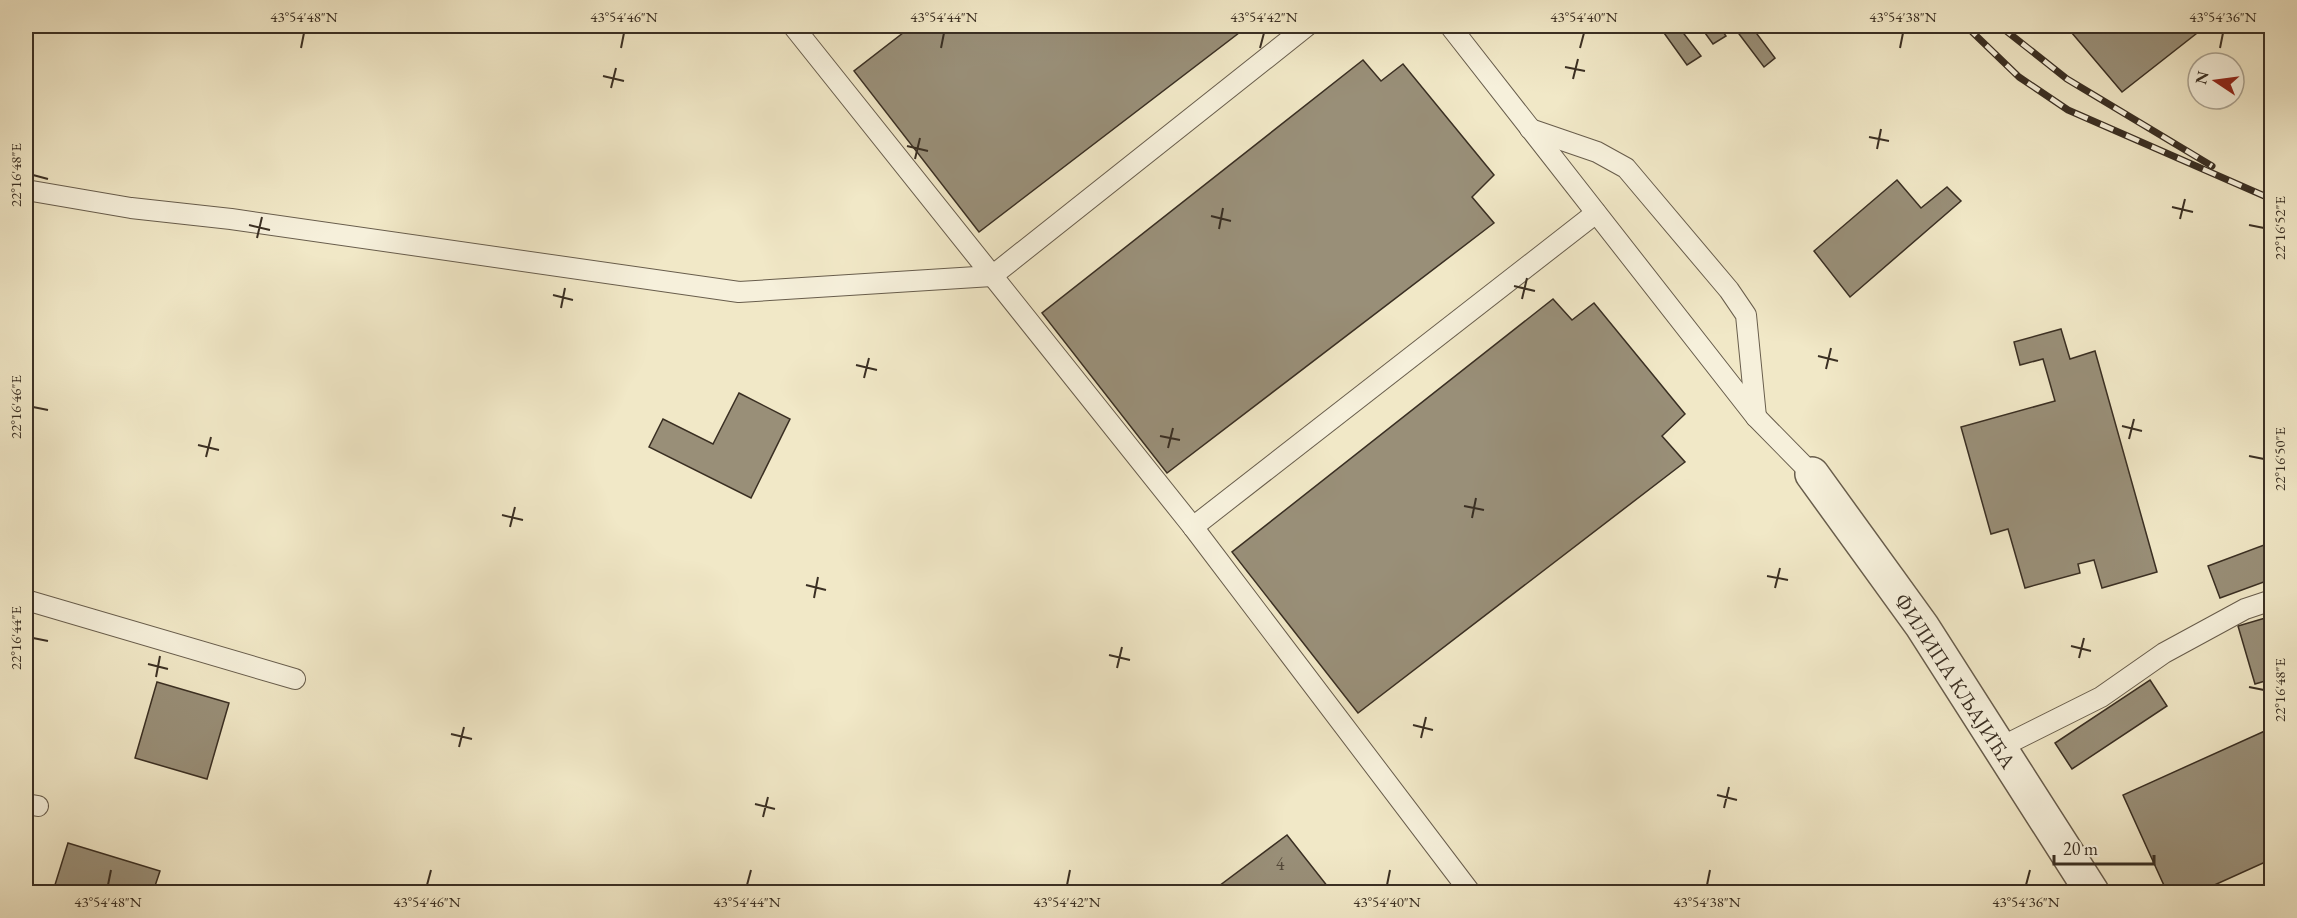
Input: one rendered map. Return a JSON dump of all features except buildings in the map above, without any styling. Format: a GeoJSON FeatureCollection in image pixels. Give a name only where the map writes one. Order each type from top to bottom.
{"type":"FeatureCollection","features":[{"type":"Feature","properties":{"kind":"street","name":"ФИЛИПА КЉАЈИЋА"},"geometry":{"type":"LineString","coordinates":[[1812,474],[1922,626],[2092,892]]}},
{"type":"Feature","properties":{"kind":"lane"},"geometry":{"type":"LineString","coordinates":[[793,26],[1193,526],[1470,892]]}},
{"type":"Feature","properties":{"kind":"lane"},"geometry":{"type":"LineString","coordinates":[[26,190],[131,208],[231,219],[739,292],[992,276],[1308,26]]}},
{"type":"Feature","properties":{"kind":"lane"},"geometry":{"type":"LineString","coordinates":[[1450,26],[1756,417],[1812,474]]}},
{"type":"Feature","properties":{"kind":"lane"},"geometry":{"type":"LineString","coordinates":[[1530,129],[1598,152],[1626,168],[1729,290],[1746,315],[1756,417]]}},
{"type":"Feature","properties":{"kind":"lane"},"geometry":{"type":"LineString","coordinates":[[1193,526],[1596,213]]}},
{"type":"Feature","properties":{"kind":"lane"},"geometry":{"type":"LineString","coordinates":[[26,600],[295,679]]}},
{"type":"Feature","properties":{"kind":"lane"},"geometry":{"type":"LineString","coordinates":[[1999,748],[2101,697],[2164,653],[2245,609],[2271,600]]}},
{"type":"Feature","properties":{"kind":"railway"},"geometry":{"type":"LineString","coordinates":[[1966,26],[2019,77],[2068,110],[2269,198]]}},
{"type":"Feature","properties":{"kind":"railway"},"geometry":{"type":"LineString","coordinates":[[2000,26],[2067,79],[2212,166]]}}]}
